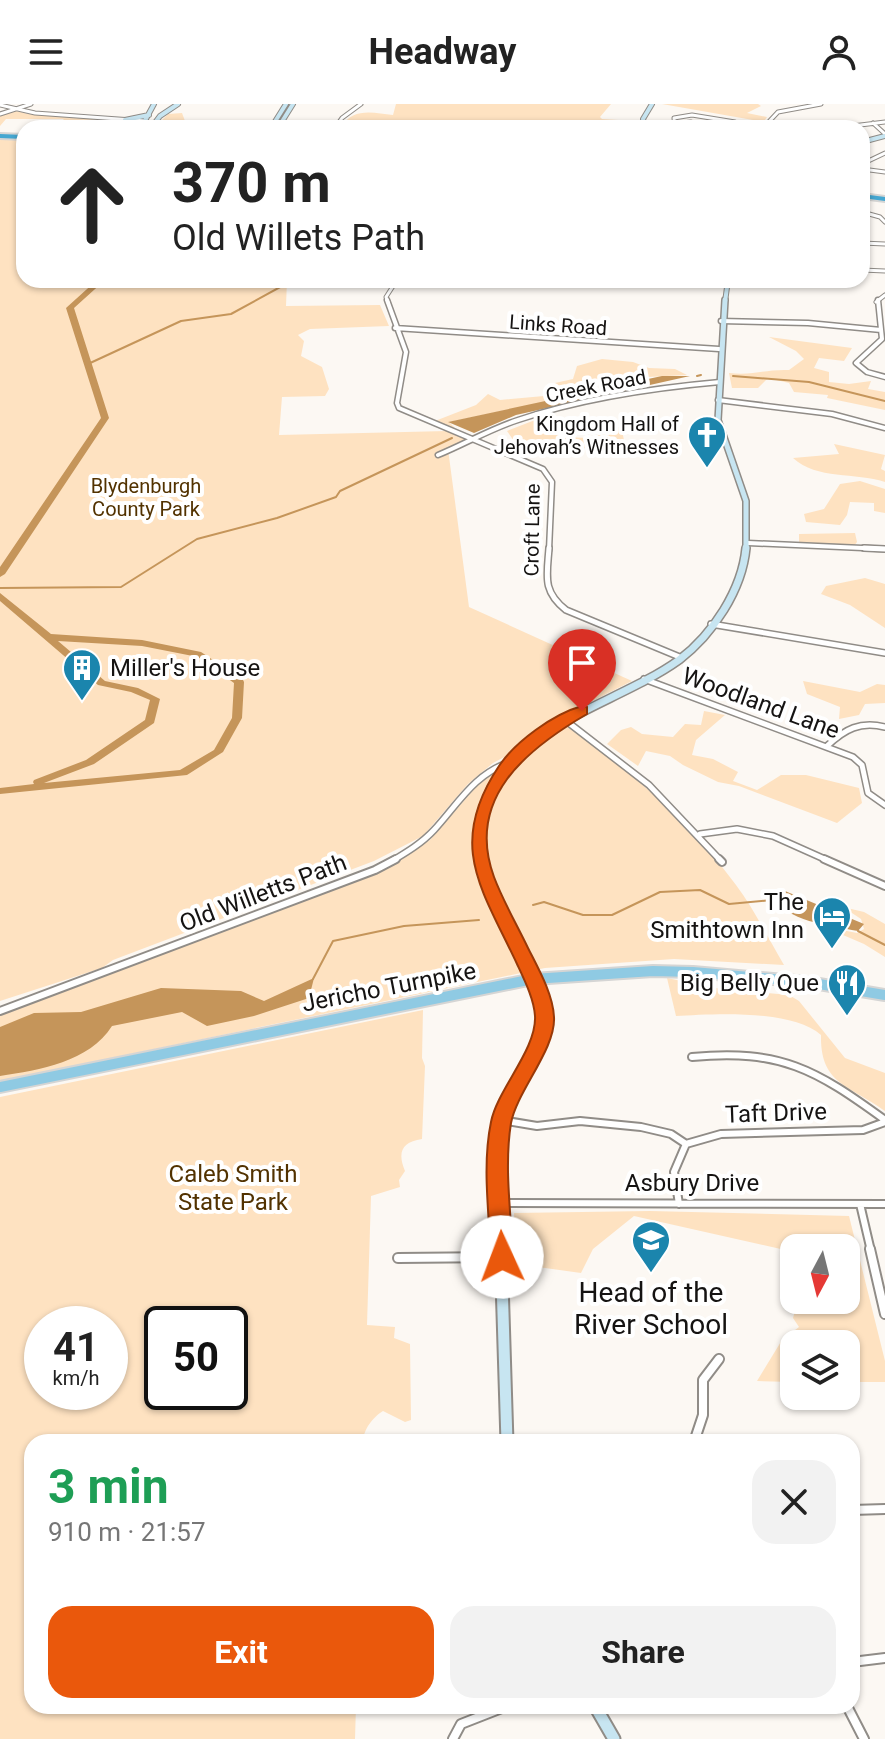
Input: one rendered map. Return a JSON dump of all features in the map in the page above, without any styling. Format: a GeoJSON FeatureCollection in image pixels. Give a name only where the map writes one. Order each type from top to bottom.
{"type":"FeatureCollection","features":[{"type":"Feature","properties":{"kind":"main road"},"geometry":{"type":"LineString","coordinates":[[146,120],[154,104]]}},
{"type":"Feature","properties":{"kind":"main road"},"geometry":{"type":"LineString","coordinates":[[163,113],[181,111],[176,109],[178,104]]}},
{"type":"Feature","properties":{"kind":"main road"},"geometry":{"type":"LineString","coordinates":[[157,120],[178,104]]}},
{"type":"Feature","properties":{"kind":"main road"},"geometry":{"type":"LineString","coordinates":[[125,120],[150,115]]}},
{"type":"Feature","properties":{"kind":"main road"},"geometry":{"type":"LineString","coordinates":[[507,1434],[498,1166],[501,1120],[541,1038],[545,1018],[533,979],[485,876],[480,821],[485,805],[510,762],[537,737],[565,720],[682,658],[711,624],[742,577],[750,525],[748,500],[720,431],[718,400],[721,321],[727,288]]}},
{"type":"Feature","properties":{"kind":"main road","name":"Jericho Turnpike"},"geometry":{"type":"LineString","coordinates":[[0,1087],[533,979],[653,971],[693,972],[784,979],[885,995]]}},
{"type":"Feature","properties":{"kind":"main road"},"geometry":{"type":"LineString","coordinates":[[600,1714],[614,1739]]}},
{"type":"Feature","properties":{"kind":"street"},"geometry":{"type":"LineString","coordinates":[[0,110],[20,104]]}},
{"type":"Feature","properties":{"kind":"street"},"geometry":{"type":"LineString","coordinates":[[7,108],[15,110],[31,104]]}},
{"type":"Feature","properties":{"kind":"street"},"geometry":{"type":"LineString","coordinates":[[341,120],[361,104]]}},
{"type":"Feature","properties":{"kind":"street"},"geometry":{"type":"LineString","coordinates":[[771,120],[778,112],[821,104]]}},
{"type":"Feature","properties":{"kind":"street"},"geometry":{"type":"LineString","coordinates":[[0,110],[125,120]]}},
{"type":"Feature","properties":{"kind":"street"},"geometry":{"type":"LineString","coordinates":[[674,120],[680,116],[723,120]]}},
{"type":"Feature","properties":{"kind":"street"},"geometry":{"type":"LineString","coordinates":[[696,120],[704,117]]}},
{"type":"Feature","properties":{"kind":"street"},"geometry":{"type":"LineString","coordinates":[[870,123],[885,122]]}},
{"type":"Feature","properties":{"kind":"street"},"geometry":{"type":"LineString","coordinates":[[873,123],[885,135]]}},
{"type":"Feature","properties":{"kind":"street","name":"Croft Lane"},"geometry":{"type":"LineString","coordinates":[[392,288],[386,297],[406,352],[397,403],[399,408],[536,464],[551,478],[548,593],[566,610],[682,658]]}},
{"type":"Feature","properties":{"kind":"street"},"geometry":{"type":"LineString","coordinates":[[885,295],[876,302],[882,339],[856,363],[867,372],[885,377]]}},
{"type":"Feature","properties":{"kind":"street"},"geometry":{"type":"LineString","coordinates":[[721,321],[808,323],[881,330]]}},
{"type":"Feature","properties":{"kind":"street","name":"Links Road"},"geometry":{"type":"LineString","coordinates":[[395,328],[719,349]]}},
{"type":"Feature","properties":{"kind":"street","name":"Creek Road"},"geometry":{"type":"LineString","coordinates":[[438,455],[515,420],[549,411],[674,387],[720,382]]}},
{"type":"Feature","properties":{"kind":"street"},"geometry":{"type":"LineString","coordinates":[[718,400],[832,414],[885,428]]}},
{"type":"Feature","properties":{"kind":"street"},"geometry":{"type":"LineString","coordinates":[[748,543],[885,549]]}},
{"type":"Feature","properties":{"kind":"street"},"geometry":{"type":"LineString","coordinates":[[711,624],[885,653]]}},
{"type":"Feature","properties":{"kind":"street","name":"Woodland Lane"},"geometry":{"type":"LineString","coordinates":[[644,679],[858,760],[868,793],[885,805]]}},
{"type":"Feature","properties":{"kind":"street"},"geometry":{"type":"LineString","coordinates":[[565,720],[631,766],[700,834],[722,862]]}},
{"type":"Feature","properties":{"kind":"street"},"geometry":{"type":"LineString","coordinates":[[827,746],[853,725],[863,723],[885,727]]}},
{"type":"Feature","properties":{"kind":"street","name":"Old Willetts Path"},"geometry":{"type":"LineString","coordinates":[[0,1011],[375,870],[400,857],[431,833],[478,778],[500,764],[510,762]]}},
{"type":"Feature","properties":{"kind":"street"},"geometry":{"type":"LineString","coordinates":[[700,834],[737,829],[773,836],[885,886]]}},
{"type":"Feature","properties":{"kind":"street"},"geometry":{"type":"LineString","coordinates":[[692,1057],[745,1053],[794,1062],[829,1078],[885,1121]]}},
{"type":"Feature","properties":{"kind":"street"},"geometry":{"type":"LineString","coordinates":[[501,1120],[537,1126],[580,1121],[641,1127],[671,1134],[686,1144],[677,1156],[673,1169],[679,1204]]}},
{"type":"Feature","properties":{"kind":"street","name":"Taft Drive"},"geometry":{"type":"LineString","coordinates":[[686,1144],[698,1144],[709,1136],[721,1134],[863,1130],[885,1121]]}},
{"type":"Feature","properties":{"kind":"street","name":"Asbury Drive"},"geometry":{"type":"LineString","coordinates":[[500,1203],[885,1204]]}},
{"type":"Feature","properties":{"kind":"street"},"geometry":{"type":"LineString","coordinates":[[860,1204],[880,1272],[885,1314]]}},
{"type":"Feature","properties":{"kind":"street"},"geometry":{"type":"LineString","coordinates":[[398,1258],[502,1257]]}},
{"type":"Feature","properties":{"kind":"street"},"geometry":{"type":"LineString","coordinates":[[697,1434],[703,1415],[703,1380],[719,1359]]}},
{"type":"Feature","properties":{"kind":"street"},"geometry":{"type":"LineString","coordinates":[[860,1510],[885,1509]]}},
{"type":"Feature","properties":{"kind":"street"},"geometry":{"type":"LineString","coordinates":[[860,1661],[885,1658]]}},
{"type":"Feature","properties":{"kind":"street"},"geometry":{"type":"LineString","coordinates":[[453,1739],[461,1724],[487,1714]]}},
{"type":"Feature","properties":{"kind":"street"},"geometry":{"type":"LineString","coordinates":[[851,1714],[864,1739]]}},
{"type":"Feature","properties":{"kind":"green space"},"geometry":{"type":"Polygon","coordinates":[[[396,104],[611,104],[600,117],[618,120],[347,120],[358,114],[393,115],[396,104]]]}},
{"type":"Feature","properties":{"kind":"green space"},"geometry":{"type":"Polygon","coordinates":[[[662,104],[758,104],[761,106],[747,113],[767,117],[765,120],[662,104]]]}},
{"type":"Feature","properties":{"kind":"green space"},"geometry":{"type":"Polygon","coordinates":[[[16,111],[103,120],[6,119],[0,126],[0,115],[16,111]]]}},
{"type":"Feature","properties":{"kind":"green space"},"geometry":{"type":"Polygon","coordinates":[[[182,113],[185,120],[162,120],[168,114],[182,113]]]}},
{"type":"Feature","properties":{"kind":"green space","name":"Blydenburgh County Park"},"geometry":{"type":"Polygon","coordinates":[[[0,138],[16,138],[16,288],[287,288],[286,306],[380,305],[389,326],[310,329],[298,335],[304,341],[301,356],[322,367],[329,389],[325,396],[282,397],[279,435],[447,431],[468,440],[448,449],[469,607],[632,681],[561,717],[493,763],[468,784],[423,836],[374,861],[113,960],[102,968],[0,1001],[0,138]]]}},
{"type":"Feature","properties":{"kind":"green space"},"geometry":{"type":"Polygon","coordinates":[[[769,337],[852,348],[844,361],[819,358],[814,368],[829,372],[829,382],[849,384],[871,381],[868,389],[885,392],[885,410],[827,398],[828,395],[794,392],[789,383],[768,378],[758,388],[732,388],[729,373],[789,370],[804,359],[796,351],[769,337]]]}},
{"type":"Feature","properties":{"kind":"green space"},"geometry":{"type":"Polygon","coordinates":[[[602,359],[633,362],[649,368],[675,369],[687,375],[648,377],[634,373],[610,383],[566,386],[562,392],[568,397],[449,422],[456,429],[435,421],[476,405],[488,394],[500,400],[544,396],[555,383],[573,379],[577,366],[602,359]]]}},
{"type":"Feature","properties":{"kind":"green space"},"geometry":{"type":"Polygon","coordinates":[[[548,415],[556,417],[543,430],[549,435],[576,424],[557,432],[559,437],[591,438],[621,426],[625,445],[519,453],[499,446],[514,441],[507,431],[548,415]]]}},
{"type":"Feature","properties":{"kind":"green space"},"geometry":{"type":"Polygon","coordinates":[[[834,444],[885,455],[881,469],[885,471],[885,482],[813,470],[793,458],[839,454],[834,444]]]}},
{"type":"Feature","properties":{"kind":"green space"},"geometry":{"type":"Polygon","coordinates":[[[860,481],[885,489],[885,513],[874,511],[874,503],[850,502],[847,515],[840,525],[806,522],[804,514],[824,509],[840,484],[860,481]]]}},
{"type":"Feature","properties":{"kind":"green space"},"geometry":{"type":"Polygon","coordinates":[[[855,533],[857,542],[854,546],[799,542],[799,534],[855,533]]]}},
{"type":"Feature","properties":{"kind":"green space"},"geometry":{"type":"Polygon","coordinates":[[[865,578],[885,584],[885,628],[850,605],[821,594],[826,586],[865,578]]]}},
{"type":"Feature","properties":{"kind":"green space"},"geometry":{"type":"Polygon","coordinates":[[[803,681],[860,692],[877,684],[885,685],[885,703],[865,704],[859,715],[839,719],[840,707],[807,694],[803,681]]]}},
{"type":"Feature","properties":{"kind":"green space"},"geometry":{"type":"Polygon","coordinates":[[[704,711],[725,715],[696,740],[692,755],[713,759],[738,772],[733,781],[757,790],[781,775],[806,775],[859,788],[862,803],[837,823],[739,786],[718,782],[670,756],[646,751],[638,766],[607,744],[621,730],[631,727],[642,734],[673,737],[685,724],[701,725],[704,711]]]}},
{"type":"Feature","properties":{"kind":"green space"},"geometry":{"type":"Polygon","coordinates":[[[565,725],[635,778],[679,818],[743,894],[784,965],[674,959],[545,968],[0,1081],[0,1012],[382,869],[430,840],[481,781],[507,758],[565,725]]]}},
{"type":"Feature","properties":{"kind":"green space"},"geometry":{"type":"Polygon","coordinates":[[[843,907],[864,912],[885,924],[885,957],[822,926],[857,933],[864,929],[861,919],[843,907]]]}},
{"type":"Feature","properties":{"kind":"green space"},"geometry":{"type":"Polygon","coordinates":[[[667,978],[721,989],[789,995],[799,1001],[845,1058],[885,1073],[885,1111],[849,1089],[832,1074],[822,1052],[821,1035],[808,1027],[752,1015],[676,1016],[667,978]]]}},
{"type":"Feature","properties":{"kind":"green space","name":"Caleb Smith State Park"},"geometry":{"type":"Polygon","coordinates":[[[423,1010],[422,1058],[425,1066],[422,1139],[403,1149],[401,1158],[405,1171],[399,1180],[400,1187],[371,1196],[367,1325],[395,1327],[394,1338],[410,1344],[411,1420],[405,1422],[383,1411],[369,1424],[365,1434],[24,1434],[24,1714],[356,1714],[355,1739],[0,1739],[0,1097],[423,1010]]]}},
{"type":"Feature","properties":{"kind":"green space"},"geometry":{"type":"Polygon","coordinates":[[[650,1211],[849,1216],[853,1234],[780,1234],[780,1249],[634,1216],[593,1249],[581,1273],[538,1267],[517,1289],[514,1213],[650,1211]]]}},
{"type":"Feature","properties":{"kind":"green space"},"geometry":{"type":"Polygon","coordinates":[[[860,1260],[885,1361],[885,1382],[860,1382],[860,1330],[795,1330],[799,1327],[793,1318],[794,1314],[860,1314],[860,1260]]]}},
{"type":"Feature","properties":{"kind":"green space"},"geometry":{"type":"Polygon","coordinates":[[[780,1343],[780,1382],[757,1381],[780,1343]]]}},
{"type":"Feature","properties":{"kind":"shaded area"},"geometry":{"type":"Polygon","coordinates":[[[662,376],[690,376],[516,415],[474,433],[448,422],[662,376]]]}},
{"type":"Feature","properties":{"kind":"shaded area"},"geometry":{"type":"Polygon","coordinates":[[[785,891],[864,924],[858,931],[798,917],[768,895],[785,891]]]}},
{"type":"Feature","properties":{"kind":"shaded area"},"geometry":{"type":"Polygon","coordinates":[[[314,978],[309,998],[254,1016],[207,1026],[182,1012],[112,1026],[102,1038],[77,1056],[47,1067],[0,1076],[0,1027],[34,1013],[81,1012],[161,988],[241,991],[264,1001],[314,978]]]}},
{"type":"Feature","properties":{"kind":"waterway"},"geometry":{"type":"LineString","coordinates":[[0,574],[105,418],[70,308],[92,288]]}},
{"type":"Feature","properties":{"kind":"waterway"},"geometry":{"type":"LineString","coordinates":[[88,364],[181,321],[231,314],[278,288]]}},
{"type":"Feature","properties":{"kind":"waterway"},"geometry":{"type":"LineString","coordinates":[[697,376],[701,375]]}},
{"type":"Feature","properties":{"kind":"waterway"},"geometry":{"type":"LineString","coordinates":[[733,376],[809,382],[885,401]]}},
{"type":"Feature","properties":{"kind":"waterway"},"geometry":{"type":"LineString","coordinates":[[0,588],[121,587],[197,539],[277,518],[336,497],[340,491],[452,438]]}},
{"type":"Feature","properties":{"kind":"waterway"},"geometry":{"type":"LineString","coordinates":[[0,596],[48,637]]}},
{"type":"Feature","properties":{"kind":"waterway"},"geometry":{"type":"LineString","coordinates":[[0,791],[183,773],[218,752],[237,718],[239,682],[201,655],[142,643],[48,637]]}},
{"type":"Feature","properties":{"kind":"waterway"},"geometry":{"type":"LineString","coordinates":[[38,782],[90,762],[150,721],[155,699],[134,690],[102,683],[48,637]]}},
{"type":"Feature","properties":{"kind":"waterway"},"geometry":{"type":"LineString","coordinates":[[533,905],[544,902],[583,915],[612,915],[660,892],[700,890],[729,904],[773,900]]}},
{"type":"Feature","properties":{"kind":"waterway"},"geometry":{"type":"LineString","coordinates":[[313,979],[333,941],[404,926],[479,920]]}},
{"type":"Feature","properties":{"kind":"waterway"},"geometry":{"type":"LineString","coordinates":[[858,931],[885,945]]}},
{"type":"Feature","properties":{"kind":"place","name":"Kingdom Hall of Jehovah’s Witnesses"},"geometry":{"type":"Point","coordinates":[707,469]}},
{"type":"Feature","properties":{"kind":"place","name":"Miller's House"},"geometry":{"type":"Point","coordinates":[82,702]}},
{"type":"Feature","properties":{"kind":"place","name":"The Smithtown Inn"},"geometry":{"type":"Point","coordinates":[832,950]}},
{"type":"Feature","properties":{"kind":"place","name":"Big Belly Que"},"geometry":{"type":"Point","coordinates":[847,1017]}},
{"type":"Feature","properties":{"kind":"place","name":"Head of the River School"},"geometry":{"type":"Point","coordinates":[651,1274]}},
{"type":"Feature","properties":{"kind":"route"},"geometry":{"type":"LineString","coordinates":[[502,1257],[498,1166],[501,1120],[532,1060],[545,1018],[533,979],[485,876],[479,840],[480,821],[492,789],[510,762],[542,733],[582,711]]}}]}
